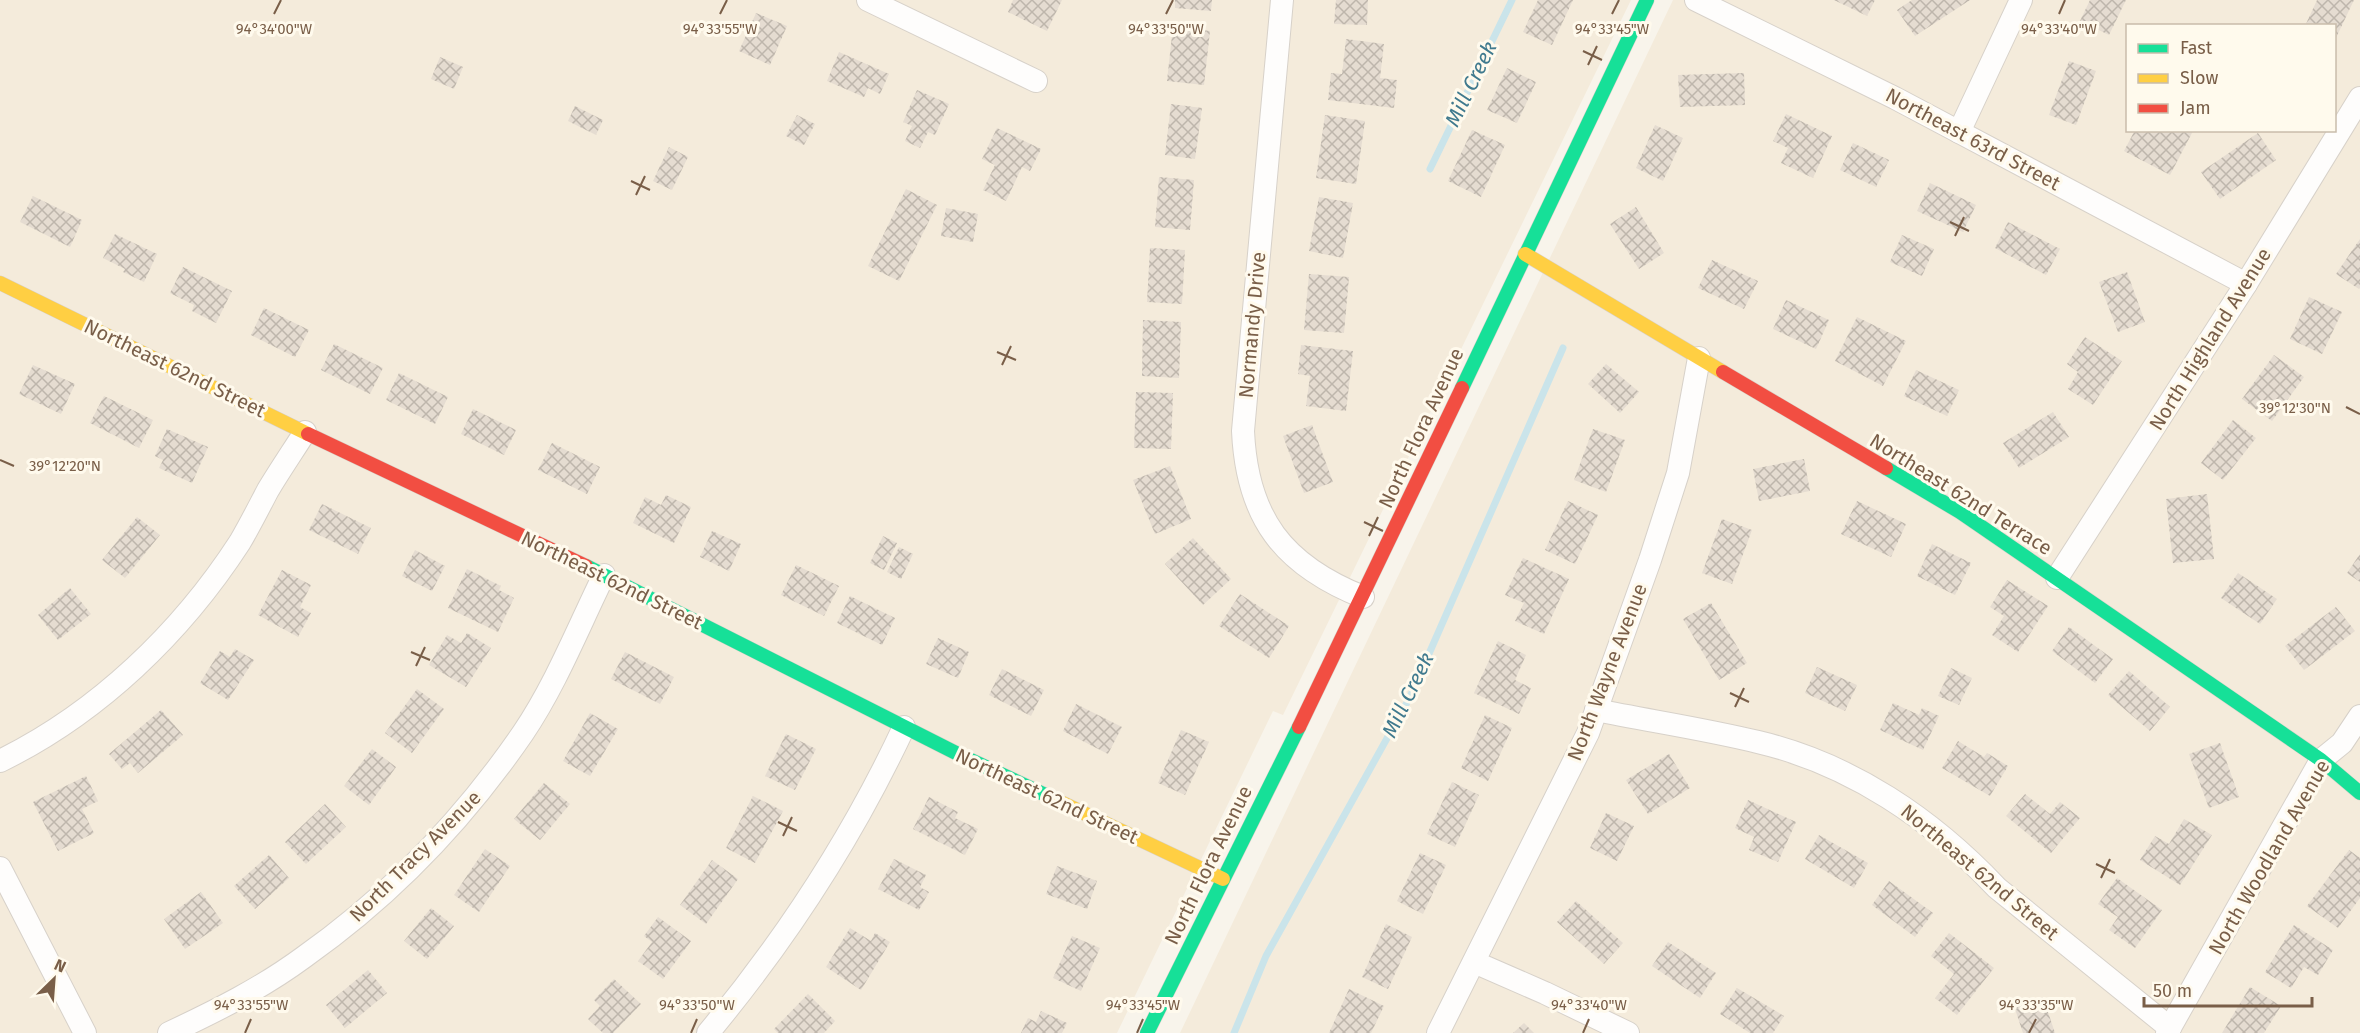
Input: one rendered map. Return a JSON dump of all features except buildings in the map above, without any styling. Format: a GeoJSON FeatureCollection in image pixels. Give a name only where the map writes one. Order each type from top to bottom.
{"type":"FeatureCollection","features":[{"type":"Feature","properties":{"kind":"street"},"geometry":{"type":"LineString","coordinates":[[868,0],[1036,81]]}},
{"type":"Feature","properties":{"kind":"street","name":"Normandy Drive"},"geometry":{"type":"LineString","coordinates":[[1282,0],[1243,431],[1244,459],[1254,497],[1262,515],[1278,539],[1308,569],[1333,585],[1363,597]]}},
{"type":"Feature","properties":{"kind":"street","name":"North Flora Avenue"},"geometry":{"type":"LineString","coordinates":[[1147,1033],[1363,597],[1647,0]]}},
{"type":"Feature","properties":{"kind":"street","name":"Northeast 63rd Street"},"geometry":{"type":"LineString","coordinates":[[1696,0],[1959,132],[2246,284]]}},
{"type":"Feature","properties":{"kind":"street"},"geometry":{"type":"LineString","coordinates":[[1959,132],[2021,0]]}},
{"type":"Feature","properties":{"kind":"street","name":"North Highland Avenue"},"geometry":{"type":"LineString","coordinates":[[2057,579],[2246,284],[2360,98]]}},
{"type":"Feature","properties":{"kind":"street","name":"Northeast 62nd Terrace"},"geometry":{"type":"LineString","coordinates":[[1525,254],[1960,512],[2321,760],[2360,793]]}},
{"type":"Feature","properties":{"kind":"street","name":"Northeast 62nd Street"},"geometry":{"type":"LineString","coordinates":[[0,283],[604,575],[904,727],[1223,879]]}},
{"type":"Feature","properties":{"kind":"street","name":"North Wayne Avenue"},"geometry":{"type":"LineString","coordinates":[[1438,1033],[1588,732],[1678,473],[1699,358]]}},
{"type":"Feature","properties":{"kind":"street"},"geometry":{"type":"LineString","coordinates":[[0,761],[73,717],[117,684],[163,640],[204,592],[240,541],[305,432]]}},
{"type":"Feature","properties":{"kind":"street","name":"North Tracy Avenue"},"geometry":{"type":"LineString","coordinates":[[169,1033],[258,987],[303,958],[346,926],[387,890],[450,826],[481,790],[523,732],[548,691],[604,575]]}},
{"type":"Feature","properties":{"kind":"street","name":"Northeast 62nd Street"},"geometry":{"type":"LineString","coordinates":[[1596,710],[1759,742],[1807,757],[1896,801],[1974,863],[1997,888],[2169,1031]]}},
{"type":"Feature","properties":{"kind":"street","name":"North Woodland Avenue"},"geometry":{"type":"LineString","coordinates":[[2169,1031],[2321,760],[2342,743],[2360,716]]}},
{"type":"Feature","properties":{"kind":"street"},"geometry":{"type":"LineString","coordinates":[[708,1033],[785,936],[822,880],[856,822],[904,727]]}},
{"type":"Feature","properties":{"kind":"street"},"geometry":{"type":"LineString","coordinates":[[0,868],[85,1033]]}},
{"type":"Feature","properties":{"kind":"street"},"geometry":{"type":"LineString","coordinates":[[1474,962],[1628,1033]]}},
{"type":"Feature","properties":{"kind":"shaded area"},"geometry":{"type":"Polygon","coordinates":[[[0,0],[1631,0],[1283,715],[1273,711],[1117,1033],[0,1033],[0,0]]]}},
{"type":"Feature","properties":{"kind":"shaded area"},"geometry":{"type":"Polygon","coordinates":[[[1673,0],[2360,0],[2360,1033],[1180,1033],[1673,0]]]}},
{"type":"Feature","properties":{"kind":"waterway","name":"Mill Creek"},"geometry":{"type":"LineString","coordinates":[[1430,169],[1512,0]]}},
{"type":"Feature","properties":{"kind":"waterway","name":"Mill Creek"},"geometry":{"type":"LineString","coordinates":[[1234,1033],[1266,956],[1410,697],[1563,348]]}},
{"type":"Feature","properties":{"kind":"traffic: fast"},"geometry":{"type":"LineString","coordinates":[[1462,388],[1647,0]]}},
{"type":"Feature","properties":{"kind":"traffic: fast"},"geometry":{"type":"LineString","coordinates":[[1886,468],[1960,512],[2321,760],[2360,793]]}},
{"type":"Feature","properties":{"kind":"traffic: fast"},"geometry":{"type":"LineString","coordinates":[[586,566],[956,753],[1052,798]]}},
{"type":"Feature","properties":{"kind":"traffic: fast"},"geometry":{"type":"LineString","coordinates":[[1147,1033],[1299,727]]}},
{"type":"Feature","properties":{"kind":"traffic: slow"},"geometry":{"type":"LineString","coordinates":[[1525,254],[1723,372]]}},
{"type":"Feature","properties":{"kind":"traffic: slow"},"geometry":{"type":"LineString","coordinates":[[0,283],[308,434]]}},
{"type":"Feature","properties":{"kind":"traffic: slow"},"geometry":{"type":"LineString","coordinates":[[1052,798],[1223,879]]}},
{"type":"Feature","properties":{"kind":"traffic: jam"},"geometry":{"type":"LineString","coordinates":[[1723,372],[1886,468]]}},
{"type":"Feature","properties":{"kind":"traffic: jam"},"geometry":{"type":"LineString","coordinates":[[1299,727],[1462,388]]}},
{"type":"Feature","properties":{"kind":"traffic: jam"},"geometry":{"type":"LineString","coordinates":[[308,434],[586,566]]}}]}
